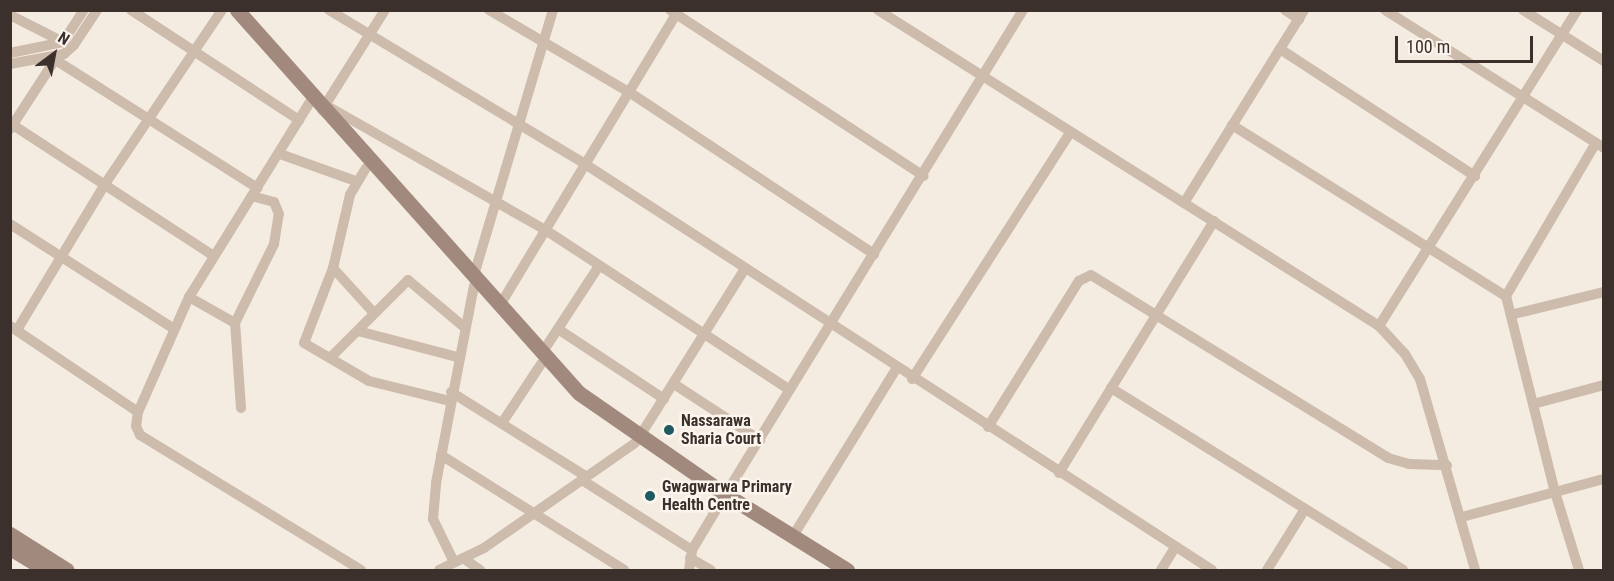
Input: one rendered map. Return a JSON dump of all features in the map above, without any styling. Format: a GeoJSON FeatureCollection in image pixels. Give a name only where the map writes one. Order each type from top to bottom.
{"type":"FeatureCollection","features":[{"type":"Feature","properties":{"kind":"street"},"geometry":{"type":"LineString","coordinates":[[10,52],[63,42],[84,10]]}},
{"type":"Feature","properties":{"kind":"street"},"geometry":{"type":"LineString","coordinates":[[97,10],[74,45],[56,57],[12,127],[105,184],[214,256]]}},
{"type":"Feature","properties":{"kind":"street"},"geometry":{"type":"LineString","coordinates":[[131,10],[299,120]]}},
{"type":"Feature","properties":{"kind":"street"},"geometry":{"type":"LineString","coordinates":[[138,412],[14,328],[62,256],[105,184],[222,10]]}},
{"type":"Feature","properties":{"kind":"street"},"geometry":{"type":"LineString","coordinates":[[227,10],[320,107],[366,168],[500,305],[574,399],[834,570]]}},
{"type":"Feature","properties":{"kind":"street"},"geometry":{"type":"LineString","coordinates":[[237,10],[541,358]]}},
{"type":"Feature","properties":{"kind":"street"},"geometry":{"type":"LineString","coordinates":[[328,10],[585,164],[896,369],[1212,570]]}},
{"type":"Feature","properties":{"kind":"street"},"geometry":{"type":"LineString","coordinates":[[361,570],[140,435],[136,426],[138,412],[189,297],[280,154],[299,120],[320,107],[371,37],[385,10]]}},
{"type":"Feature","properties":{"kind":"street"},"geometry":{"type":"LineString","coordinates":[[489,10],[629,92],[874,254]]}},
{"type":"Feature","properties":{"kind":"street"},"geometry":{"type":"LineString","coordinates":[[480,570],[458,559],[433,519],[441,455],[464,327],[493,203],[553,10]]}},
{"type":"Feature","properties":{"kind":"street"},"geometry":{"type":"LineString","coordinates":[[878,10],[981,78],[1184,202],[1379,326],[1399,346],[1420,379],[1462,517],[1475,570]]}},
{"type":"Feature","properties":{"kind":"street"},"geometry":{"type":"LineString","coordinates":[[689,570],[691,554],[724,497],[829,325],[924,176],[1023,10]]}},
{"type":"Feature","properties":{"kind":"street"},"geometry":{"type":"LineString","coordinates":[[1184,202],[1301,15],[1285,10]]}},
{"type":"Feature","properties":{"kind":"street"},"geometry":{"type":"LineString","coordinates":[[1385,10],[1599,146],[1506,296]]}},
{"type":"Feature","properties":{"kind":"street"},"geometry":{"type":"LineString","coordinates":[[1523,10],[1604,61]]}},
{"type":"Feature","properties":{"kind":"street"},"geometry":{"type":"LineString","coordinates":[[1379,326],[1430,250],[1577,10]]}},
{"type":"Feature","properties":{"kind":"street"},"geometry":{"type":"LineString","coordinates":[[500,305],[547,231],[675,12],[924,176]]}},
{"type":"Feature","properties":{"kind":"street"},"geometry":{"type":"LineString","coordinates":[[10,15],[63,42]]}},
{"type":"Feature","properties":{"kind":"street"},"geometry":{"type":"LineString","coordinates":[[1280,49],[1475,176]]}},
{"type":"Feature","properties":{"kind":"street"},"geometry":{"type":"LineString","coordinates":[[10,64],[56,57],[254,192],[274,202],[279,214],[274,244],[236,323],[241,408]]}},
{"type":"Feature","properties":{"kind":"street"},"geometry":{"type":"LineString","coordinates":[[320,107],[547,231],[790,390]]}},
{"type":"Feature","properties":{"kind":"street"},"geometry":{"type":"LineString","coordinates":[[1232,124],[1506,296],[1514,314],[1555,492],[1579,570]]}},
{"type":"Feature","properties":{"kind":"street"},"geometry":{"type":"LineString","coordinates":[[912,379],[1070,133]]}},
{"type":"Feature","properties":{"kind":"street"},"geometry":{"type":"LineString","coordinates":[[280,154],[356,181]]}},
{"type":"Feature","properties":{"kind":"street"},"geometry":{"type":"LineString","coordinates":[[366,168],[356,181],[333,268],[303,340],[305,345],[331,357],[369,381],[391,390],[450,397],[502,423],[584,478],[711,570]]}},
{"type":"Feature","properties":{"kind":"street"},"geometry":{"type":"LineString","coordinates":[[1059,473],[1214,221]]}},
{"type":"Feature","properties":{"kind":"street"},"geometry":{"type":"LineString","coordinates":[[10,225],[174,329]]}},
{"type":"Feature","properties":{"kind":"street"},"geometry":{"type":"LineString","coordinates":[[502,423],[599,266]]}},
{"type":"Feature","properties":{"kind":"street"},"geometry":{"type":"LineString","coordinates":[[333,268],[374,313]]}},
{"type":"Feature","properties":{"kind":"street"},"geometry":{"type":"LineString","coordinates":[[439,570],[534,515],[638,439],[744,270]]}},
{"type":"Feature","properties":{"kind":"street"},"geometry":{"type":"LineString","coordinates":[[988,427],[1083,278],[1096,277],[1388,458],[1409,464],[1447,465]]}},
{"type":"Feature","properties":{"kind":"street"},"geometry":{"type":"LineString","coordinates":[[331,357],[408,280],[464,327]]}},
{"type":"Feature","properties":{"kind":"street"},"geometry":{"type":"LineString","coordinates":[[1514,314],[1604,292]]}},
{"type":"Feature","properties":{"kind":"street"},"geometry":{"type":"LineString","coordinates":[[189,297],[236,323]]}},
{"type":"Feature","properties":{"kind":"street"},"geometry":{"type":"LineString","coordinates":[[558,329],[664,399]]}},
{"type":"Feature","properties":{"kind":"street"},"geometry":{"type":"LineString","coordinates":[[358,331],[458,357]]}},
{"type":"Feature","properties":{"kind":"street"},"geometry":{"type":"LineString","coordinates":[[793,536],[896,369]]}},
{"type":"Feature","properties":{"kind":"street"},"geometry":{"type":"LineString","coordinates":[[674,384],[760,440]]}},
{"type":"Feature","properties":{"kind":"street"},"geometry":{"type":"LineString","coordinates":[[1533,404],[1604,385]]}},
{"type":"Feature","properties":{"kind":"street"},"geometry":{"type":"LineString","coordinates":[[1111,388],[1403,570]]}},
{"type":"Feature","properties":{"kind":"street"},"geometry":{"type":"LineString","coordinates":[[441,455],[624,570]]}},
{"type":"Feature","properties":{"kind":"street"},"geometry":{"type":"LineString","coordinates":[[1462,517],[1604,479]]}},
{"type":"Feature","properties":{"kind":"street"},"geometry":{"type":"LineString","coordinates":[[724,497],[847,570]]}},
{"type":"Feature","properties":{"kind":"street"},"geometry":{"type":"LineString","coordinates":[[1267,570],[1305,509]]}},
{"type":"Feature","properties":{"kind":"street"},"geometry":{"type":"LineString","coordinates":[[10,534],[67,570]]}},
{"type":"Feature","properties":{"kind":"street"},"geometry":{"type":"LineString","coordinates":[[10,548],[43,570]]}},
{"type":"Feature","properties":{"kind":"street"},"geometry":{"type":"LineString","coordinates":[[1161,570],[1175,548]]}},
{"type":"Feature","properties":{"kind":"place","name":"Nassarawa Sharia Court"},"geometry":{"type":"Point","coordinates":[669,430]}},
{"type":"Feature","properties":{"kind":"place","name":"Gwagwarwa Primary Health Centre"},"geometry":{"type":"Point","coordinates":[650,496]}}]}
